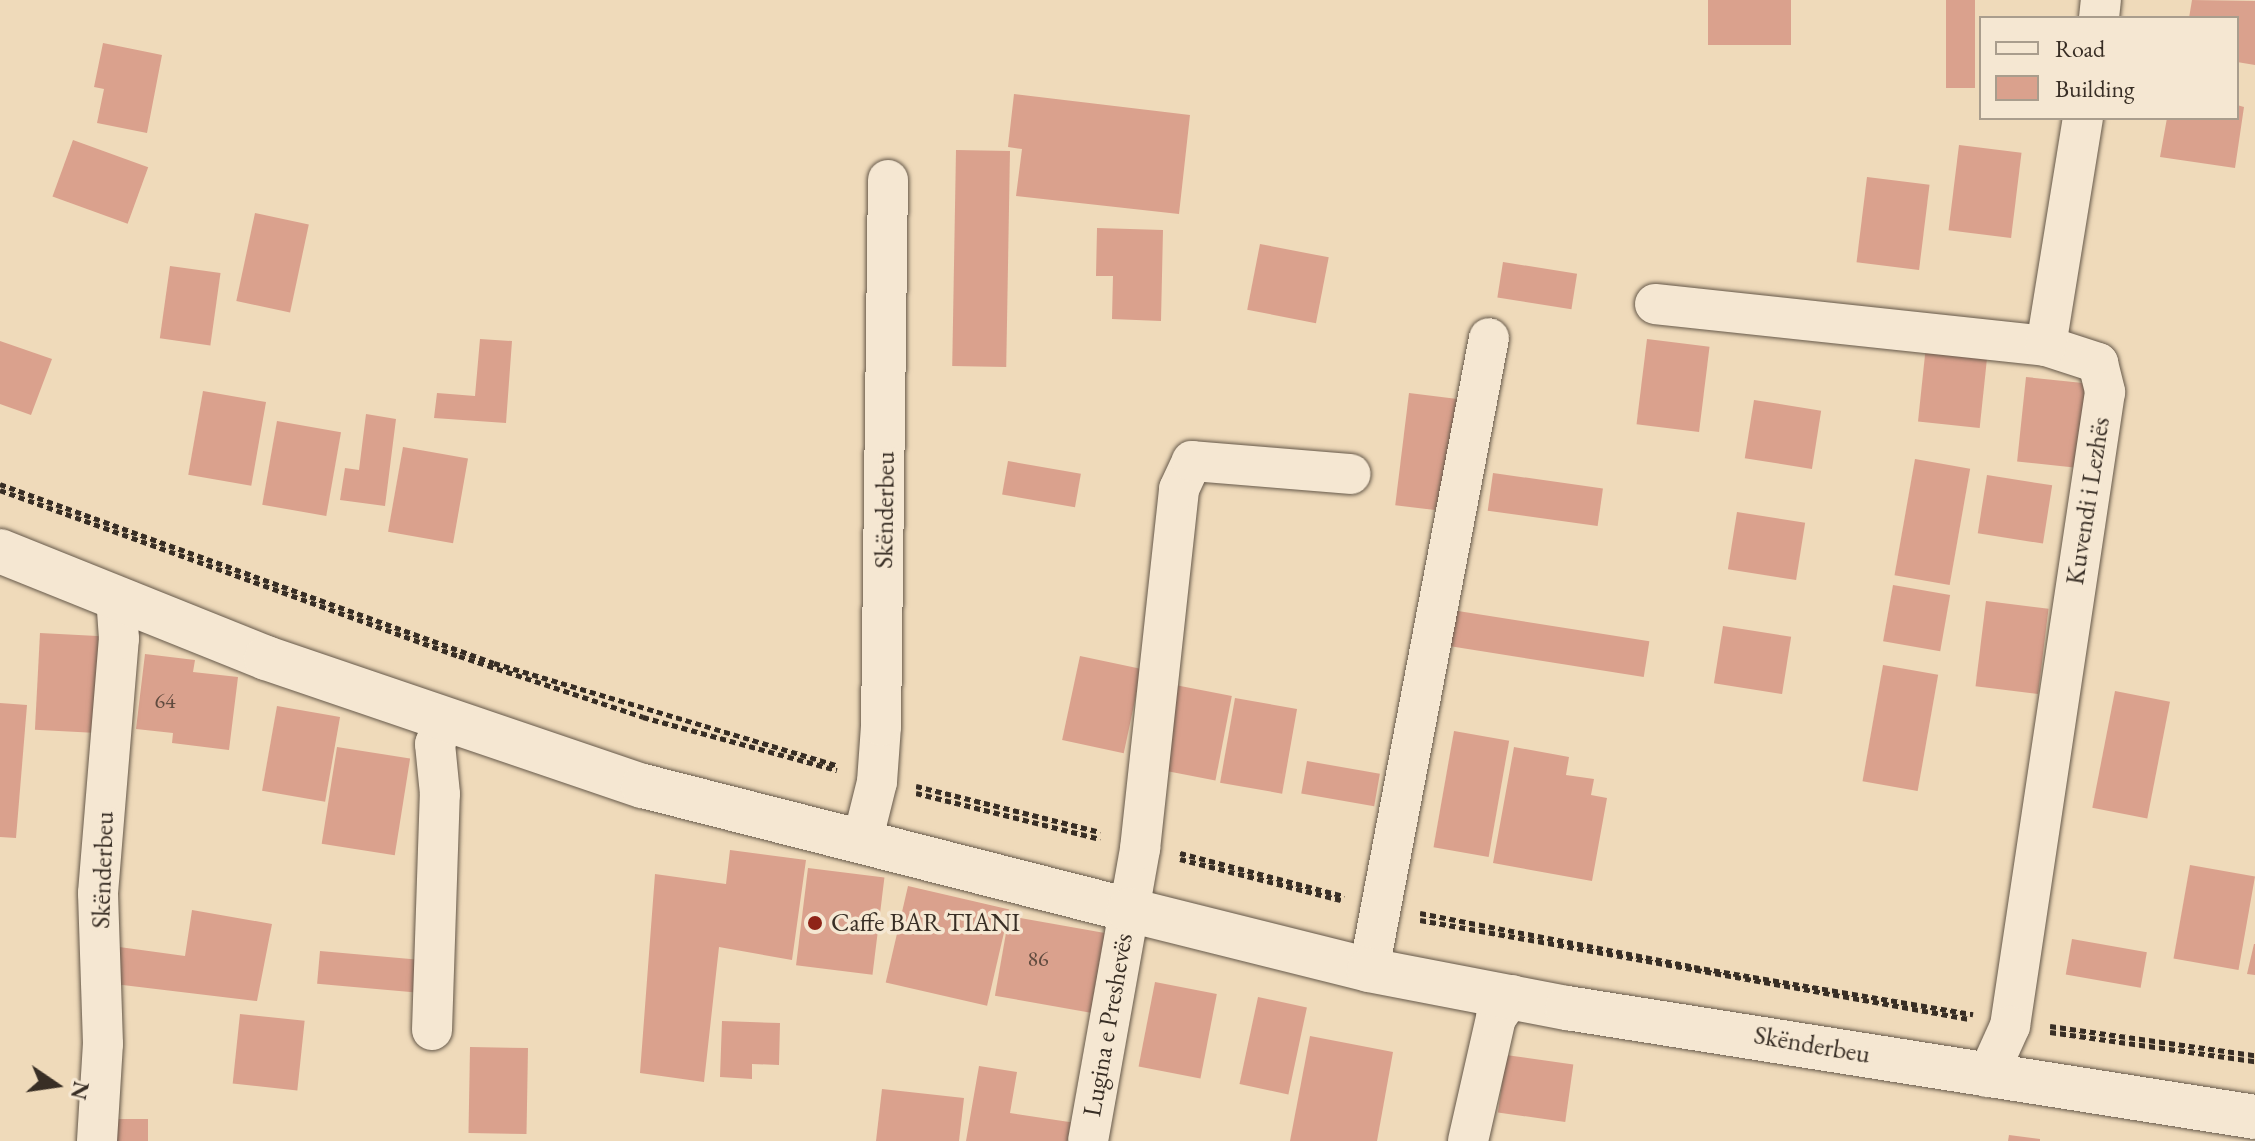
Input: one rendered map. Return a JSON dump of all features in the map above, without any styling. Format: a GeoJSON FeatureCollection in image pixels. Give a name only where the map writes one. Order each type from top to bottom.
{"type":"FeatureCollection","features":[{"type":"Feature","properties":{"kind":"main road","name":"Skënderbeu"},"geometry":{"type":"LineString","coordinates":[[0,551],[116,600],[445,719],[643,786],[863,838],[1129,910],[1369,970],[1987,1077],[2255,1117]]}},
{"type":"Feature","properties":{"kind":"street"},"geometry":{"type":"LineString","coordinates":[[2046,346],[2083,120]]}},
{"type":"Feature","properties":{"kind":"street","name":"Skënderbeu"},"geometry":{"type":"LineString","coordinates":[[863,838],[877,782],[881,726],[888,180]]}},
{"type":"Feature","properties":{"kind":"street","name":"Kuvendi i Lezhës"},"geometry":{"type":"LineString","coordinates":[[1655,304],[2046,346],[2098,363],[2105,392],[2010,1026],[1987,1077]]}},
{"type":"Feature","properties":{"kind":"street"},"geometry":{"type":"LineString","coordinates":[[1369,970],[1489,338]]}},
{"type":"Feature","properties":{"kind":"street","name":"Lugina e Preshevës"},"geometry":{"type":"LineString","coordinates":[[1088,1141],[1129,910],[1179,489],[1192,461],[1350,474]]}},
{"type":"Feature","properties":{"kind":"street","name":"Skënderbeu"},"geometry":{"type":"LineString","coordinates":[[97,1141],[103,1044],[98,893],[119,639],[116,600]]}},
{"type":"Feature","properties":{"kind":"street"},"geometry":{"type":"LineString","coordinates":[[432,1030],[440,794],[435,744],[445,719]]}},
{"type":"Feature","properties":{"kind":"street"},"geometry":{"type":"LineString","coordinates":[[1468,1141],[1496,1018],[1512,995]]}},
{"type":"Feature","properties":{"kind":"building"},"geometry":{"type":"Polygon","coordinates":[[[1708,0],[1791,0],[1791,45],[1708,45],[1708,0]]]}},
{"type":"Feature","properties":{"kind":"building"},"geometry":{"type":"Polygon","coordinates":[[[1946,0],[1975,0],[1975,88],[1946,88],[1946,0]]]}},
{"type":"Feature","properties":{"kind":"building"},"geometry":{"type":"Polygon","coordinates":[[[2192,0],[2255,1],[2255,65],[2239,62],[2239,16],[2189,16],[2192,0]]]}},
{"type":"Feature","properties":{"kind":"building"},"geometry":{"type":"Polygon","coordinates":[[[103,43],[162,55],[147,133],[97,123],[104,89],[94,87],[103,43]]]}},
{"type":"Feature","properties":{"kind":"building"},"geometry":{"type":"Polygon","coordinates":[[[1014,94],[1190,115],[1179,214],[1016,196],[1022,149],[1008,147],[1014,94]]]}},
{"type":"Feature","properties":{"kind":"building"},"geometry":{"type":"Polygon","coordinates":[[[2239,106],[2244,107],[2235,168],[2160,157],[2167,120],[2239,120],[2239,106]]]}},
{"type":"Feature","properties":{"kind":"building"},"geometry":{"type":"Polygon","coordinates":[[[73,140],[148,167],[128,224],[52,196],[73,140]]]}},
{"type":"Feature","properties":{"kind":"building"},"geometry":{"type":"Polygon","coordinates":[[[1959,145],[2022,153],[2011,238],[1949,230],[1959,145]]]}},
{"type":"Feature","properties":{"kind":"building"},"geometry":{"type":"Polygon","coordinates":[[[956,150],[1010,151],[1006,367],[952,366],[956,150]]]}},
{"type":"Feature","properties":{"kind":"building"},"geometry":{"type":"Polygon","coordinates":[[[1867,177],[1930,185],[1919,270],[1857,262],[1867,177]]]}},
{"type":"Feature","properties":{"kind":"building"},"geometry":{"type":"Polygon","coordinates":[[[255,213],[309,224],[290,312],[236,301],[255,213]]]}},
{"type":"Feature","properties":{"kind":"building"},"geometry":{"type":"Polygon","coordinates":[[[1097,228],[1163,230],[1161,321],[1112,319],[1113,276],[1096,276],[1097,228]]]}},
{"type":"Feature","properties":{"kind":"building"},"geometry":{"type":"Polygon","coordinates":[[[1260,244],[1329,257],[1316,323],[1247,310],[1260,244]]]}},
{"type":"Feature","properties":{"kind":"building"},"geometry":{"type":"Polygon","coordinates":[[[1503,262],[1577,274],[1571,309],[1497,298],[1503,262]]]}},
{"type":"Feature","properties":{"kind":"building"},"geometry":{"type":"Polygon","coordinates":[[[170,266],[221,273],[210,345],[160,338],[170,266]]]}},
{"type":"Feature","properties":{"kind":"building"},"geometry":{"type":"Polygon","coordinates":[[[1927,336],[1989,342],[1980,428],[1918,422],[1927,336]]]}},
{"type":"Feature","properties":{"kind":"building"},"geometry":{"type":"Polygon","coordinates":[[[480,339],[512,341],[506,423],[434,418],[437,393],[475,396],[480,339]]]}},
{"type":"Feature","properties":{"kind":"building"},"geometry":{"type":"Polygon","coordinates":[[[1647,339],[1710,347],[1699,432],[1637,424],[1647,339]]]}},
{"type":"Feature","properties":{"kind":"building"},"geometry":{"type":"Polygon","coordinates":[[[0,341],[52,359],[31,415],[0,404],[0,341]]]}},
{"type":"Feature","properties":{"kind":"building"},"geometry":{"type":"Polygon","coordinates":[[[2026,377],[2088,383],[2079,468],[2017,462],[2026,377]]]}},
{"type":"Feature","properties":{"kind":"building"},"geometry":{"type":"Polygon","coordinates":[[[203,391],[266,402],[251,486],[188,475],[203,391]]]}},
{"type":"Feature","properties":{"kind":"building"},"geometry":{"type":"Polygon","coordinates":[[[1409,393],[1464,400],[1450,512],[1395,505],[1409,393]]]}},
{"type":"Feature","properties":{"kind":"building"},"geometry":{"type":"Polygon","coordinates":[[[1754,400],[1821,411],[1812,469],[1745,458],[1754,400]]]}},
{"type":"Feature","properties":{"kind":"building"},"geometry":{"type":"Polygon","coordinates":[[[366,414],[396,419],[385,506],[340,500],[345,468],[359,470],[366,414]]]}},
{"type":"Feature","properties":{"kind":"building"},"geometry":{"type":"Polygon","coordinates":[[[277,421],[341,432],[326,516],[262,505],[277,421]]]}},
{"type":"Feature","properties":{"kind":"building"},"geometry":{"type":"Polygon","coordinates":[[[403,447],[468,458],[453,543],[388,532],[403,447]]]}},
{"type":"Feature","properties":{"kind":"building"},"geometry":{"type":"Polygon","coordinates":[[[1915,459],[1970,469],[1950,585],[1895,575],[1915,459]]]}},
{"type":"Feature","properties":{"kind":"building"},"geometry":{"type":"Polygon","coordinates":[[[1008,461],[1081,474],[1075,507],[1002,494],[1008,461]]]}},
{"type":"Feature","properties":{"kind":"building"},"geometry":{"type":"Polygon","coordinates":[[[1493,473],[1603,488],[1598,526],[1488,511],[1493,473]]]}},
{"type":"Feature","properties":{"kind":"building"},"geometry":{"type":"Polygon","coordinates":[[[1987,475],[2052,485],[2043,544],[1978,533],[1987,475]]]}},
{"type":"Feature","properties":{"kind":"building"},"geometry":{"type":"Polygon","coordinates":[[[1737,512],[1805,523],[1796,580],[1728,569],[1737,512]]]}},
{"type":"Feature","properties":{"kind":"building"},"geometry":{"type":"Polygon","coordinates":[[[1893,585],[1950,595],[1940,651],[1883,641],[1893,585]]]}},
{"type":"Feature","properties":{"kind":"building"},"geometry":{"type":"Polygon","coordinates":[[[1986,601],[2049,609],[2038,694],[1976,686],[1986,601]]]}},
{"type":"Feature","properties":{"kind":"building"},"geometry":{"type":"Polygon","coordinates":[[[1439,608],[1649,641],[1644,677],[1433,644],[1439,608]]]}},
{"type":"Feature","properties":{"kind":"building"},"geometry":{"type":"Polygon","coordinates":[[[1723,626],[1791,637],[1782,694],[1714,683],[1723,626]]]}},
{"type":"Feature","properties":{"kind":"building"},"geometry":{"type":"Polygon","coordinates":[[[40,633],[107,637],[102,733],[35,730],[40,633]]]}},
{"type":"Feature","properties":{"kind":"building"},"geometry":{"type":"Polygon","coordinates":[[[145,654],[195,660],[193,672],[238,677],[229,750],[172,743],[173,733],[136,729],[145,654]]]}},
{"type":"Feature","properties":{"kind":"building"},"geometry":{"type":"Polygon","coordinates":[[[1080,656],[1142,669],[1124,753],[1062,740],[1080,656]]]}},
{"type":"Feature","properties":{"kind":"building"},"geometry":{"type":"Polygon","coordinates":[[[1883,665],[1938,675],[1918,791],[1863,781],[1883,665]]]}},
{"type":"Feature","properties":{"kind":"building"},"geometry":{"type":"Polygon","coordinates":[[[1170,684],[1232,696],[1215,780],[1154,768],[1170,684]]]}},
{"type":"Feature","properties":{"kind":"building"},"geometry":{"type":"Polygon","coordinates":[[[2115,691],[2170,702],[2147,818],[2092,808],[2115,691]]]}},
{"type":"Feature","properties":{"kind":"building"},"geometry":{"type":"Polygon","coordinates":[[[1235,698],[1297,709],[1282,794],[1220,783],[1235,698]]]}},
{"type":"Feature","properties":{"kind":"building"},"geometry":{"type":"Polygon","coordinates":[[[0,703],[27,705],[16,838],[0,837],[0,703]]]}},
{"type":"Feature","properties":{"kind":"building"},"geometry":{"type":"Polygon","coordinates":[[[277,706],[340,717],[325,802],[262,791],[277,706]]]}},
{"type":"Feature","properties":{"kind":"building"},"geometry":{"type":"Polygon","coordinates":[[[1454,731],[1509,741],[1489,857],[1434,847],[1454,731]]]}},
{"type":"Feature","properties":{"kind":"building"},"geometry":{"type":"Polygon","coordinates":[[[337,747],[410,759],[395,855],[322,844],[337,747]]]}},
{"type":"Feature","properties":{"kind":"building"},"geometry":{"type":"Polygon","coordinates":[[[1514,747],[1569,757],[1566,775],[1594,779],[1591,795],[1607,798],[1592,881],[1493,863],[1514,747]]]}},
{"type":"Feature","properties":{"kind":"building"},"geometry":{"type":"Polygon","coordinates":[[[1307,761],[1380,774],[1374,806],[1301,793],[1307,761]]]}},
{"type":"Feature","properties":{"kind":"building"},"geometry":{"type":"Polygon","coordinates":[[[730,850],[806,860],[792,960],[719,947],[704,1082],[640,1073],[655,874],[726,884],[730,850]]]}},
{"type":"Feature","properties":{"kind":"building"},"geometry":{"type":"Polygon","coordinates":[[[2190,865],[2255,876],[2239,970],[2174,959],[2190,865]]]}},
{"type":"Feature","properties":{"kind":"building"},"geometry":{"type":"Polygon","coordinates":[[[808,868],[884,877],[872,975],[796,965],[808,868]]]}},
{"type":"Feature","properties":{"kind":"building"},"geometry":{"type":"Polygon","coordinates":[[[908,886],[1009,909],[987,1006],[886,982],[908,886]]]}},
{"type":"Feature","properties":{"kind":"building"},"geometry":{"type":"Polygon","coordinates":[[[192,910],[272,924],[257,1001],[106,983],[112,946],[185,956],[192,910]]]}},
{"type":"Feature","properties":{"kind":"building"},"geometry":{"type":"Polygon","coordinates":[[[1009,916],[1110,934],[1096,1014],[995,996],[1009,916]]]}},
{"type":"Feature","properties":{"kind":"building"},"geometry":{"type":"Polygon","coordinates":[[[2072,939],[2147,952],[2141,988],[2066,974],[2072,939]]]}},
{"type":"Feature","properties":{"kind":"building"},"geometry":{"type":"Polygon","coordinates":[[[2255,944],[2255,975],[2247,974],[2255,944]]]}},
{"type":"Feature","properties":{"kind":"building"},"geometry":{"type":"Polygon","coordinates":[[[320,951],[425,960],[422,993],[317,984],[320,951]]]}},
{"type":"Feature","properties":{"kind":"building"},"geometry":{"type":"Polygon","coordinates":[[[1155,982],[1217,994],[1200,1078],[1139,1066],[1155,982]]]}},
{"type":"Feature","properties":{"kind":"building"},"geometry":{"type":"Polygon","coordinates":[[[1258,997],[1307,1007],[1288,1094],[1239,1084],[1258,997]]]}},
{"type":"Feature","properties":{"kind":"building"},"geometry":{"type":"Polygon","coordinates":[[[240,1014],[305,1021],[297,1090],[233,1084],[240,1014]]]}},
{"type":"Feature","properties":{"kind":"building"},"geometry":{"type":"Polygon","coordinates":[[[722,1021],[780,1023],[779,1065],[752,1064],[752,1079],[720,1077],[722,1021]]]}},
{"type":"Feature","properties":{"kind":"building"},"geometry":{"type":"Polygon","coordinates":[[[1310,1036],[1393,1052],[1377,1141],[1290,1141],[1310,1036]]]}},
{"type":"Feature","properties":{"kind":"building"},"geometry":{"type":"Polygon","coordinates":[[[470,1047],[528,1048],[526,1134],[468,1133],[470,1047]]]}},
{"type":"Feature","properties":{"kind":"building"},"geometry":{"type":"Polygon","coordinates":[[[1506,1055],[1573,1064],[1565,1122],[1498,1112],[1506,1055]]]}},
{"type":"Feature","properties":{"kind":"building"},"geometry":{"type":"Polygon","coordinates":[[[979,1066],[1017,1072],[1010,1113],[1076,1123],[1073,1141],[966,1141],[979,1066]]]}},
{"type":"Feature","properties":{"kind":"building"},"geometry":{"type":"Polygon","coordinates":[[[882,1089],[964,1098],[959,1141],[876,1141],[882,1089]]]}},
{"type":"Feature","properties":{"kind":"building"},"geometry":{"type":"Polygon","coordinates":[[[111,1119],[148,1119],[148,1141],[111,1141],[111,1119]]]}},
{"type":"Feature","properties":{"kind":"building"},"geometry":{"type":"Polygon","coordinates":[[[2009,1135],[2040,1139],[2040,1141],[2008,1141],[2009,1135]]]}},
{"type":"Feature","properties":{"kind":"place","name":"Caffe BAR TIANI"},"geometry":{"type":"Point","coordinates":[815,923]}}]}
